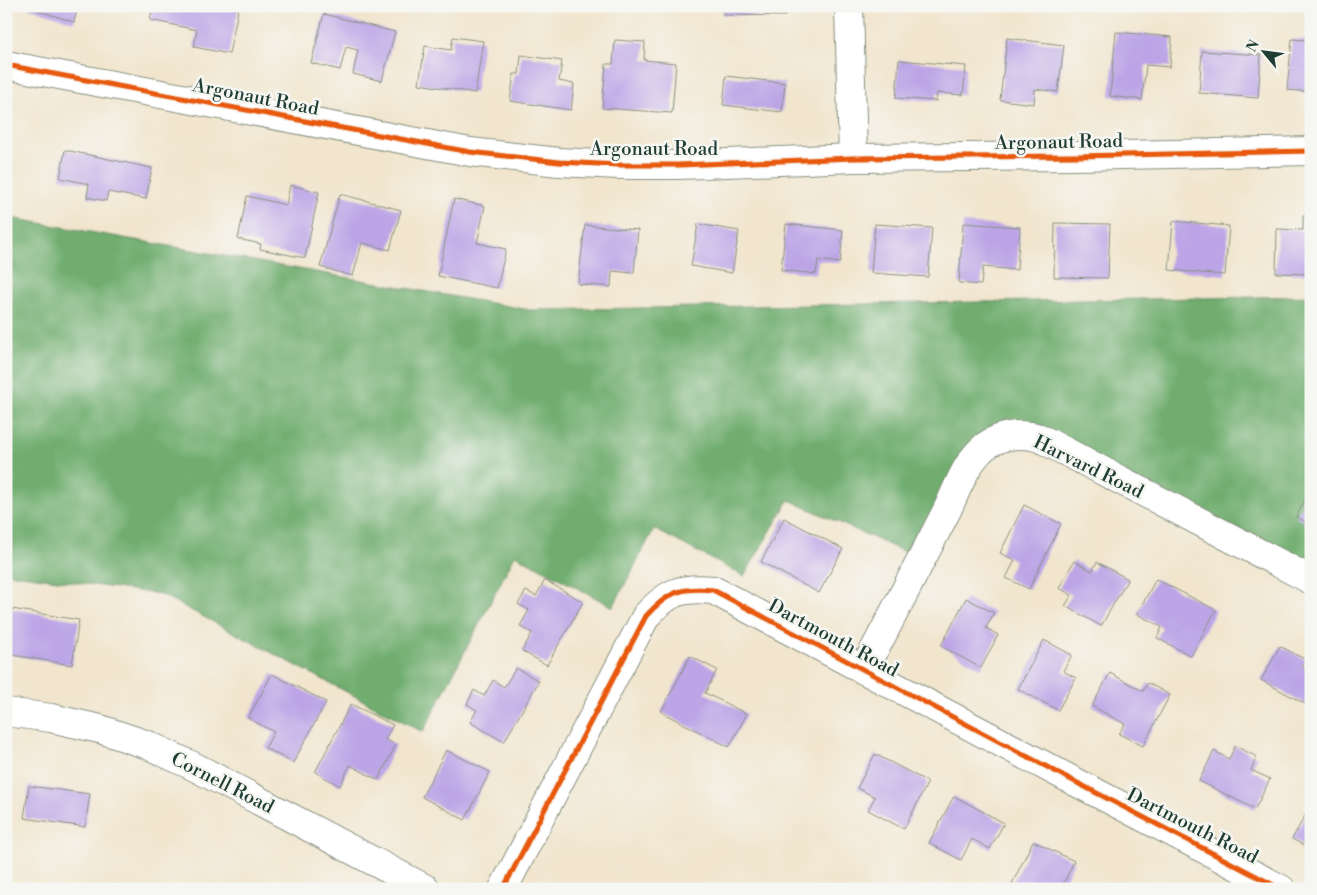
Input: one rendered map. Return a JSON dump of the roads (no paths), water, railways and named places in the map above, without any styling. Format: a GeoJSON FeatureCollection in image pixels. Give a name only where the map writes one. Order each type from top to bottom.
{"type":"FeatureCollection","features":[{"type":"Feature","properties":{"kind":"street"},"geometry":{"type":"LineString","coordinates":[[849,6],[853,158]]}},
{"type":"Feature","properties":{"kind":"street","name":"Argonaut Road"},"geometry":{"type":"LineString","coordinates":[[6,65],[470,152],[559,162],[679,165],[853,158],[1311,151]]}},
{"type":"Feature","properties":{"kind":"street","name":"Harvard Road"},"geometry":{"type":"LineString","coordinates":[[864,670],[969,464],[980,450],[996,440],[1014,435],[1040,438],[1311,580]]}},
{"type":"Feature","properties":{"kind":"street","name":"Dartmouth Road"},"geometry":{"type":"LineString","coordinates":[[503,889],[646,616],[659,602],[675,592],[694,588],[713,590],[1282,889]]}},
{"type":"Feature","properties":{"kind":"street","name":"Cornell Road"},"geometry":{"type":"LineString","coordinates":[[6,712],[51,718],[100,729],[148,745],[195,767],[426,889]]}}]}
